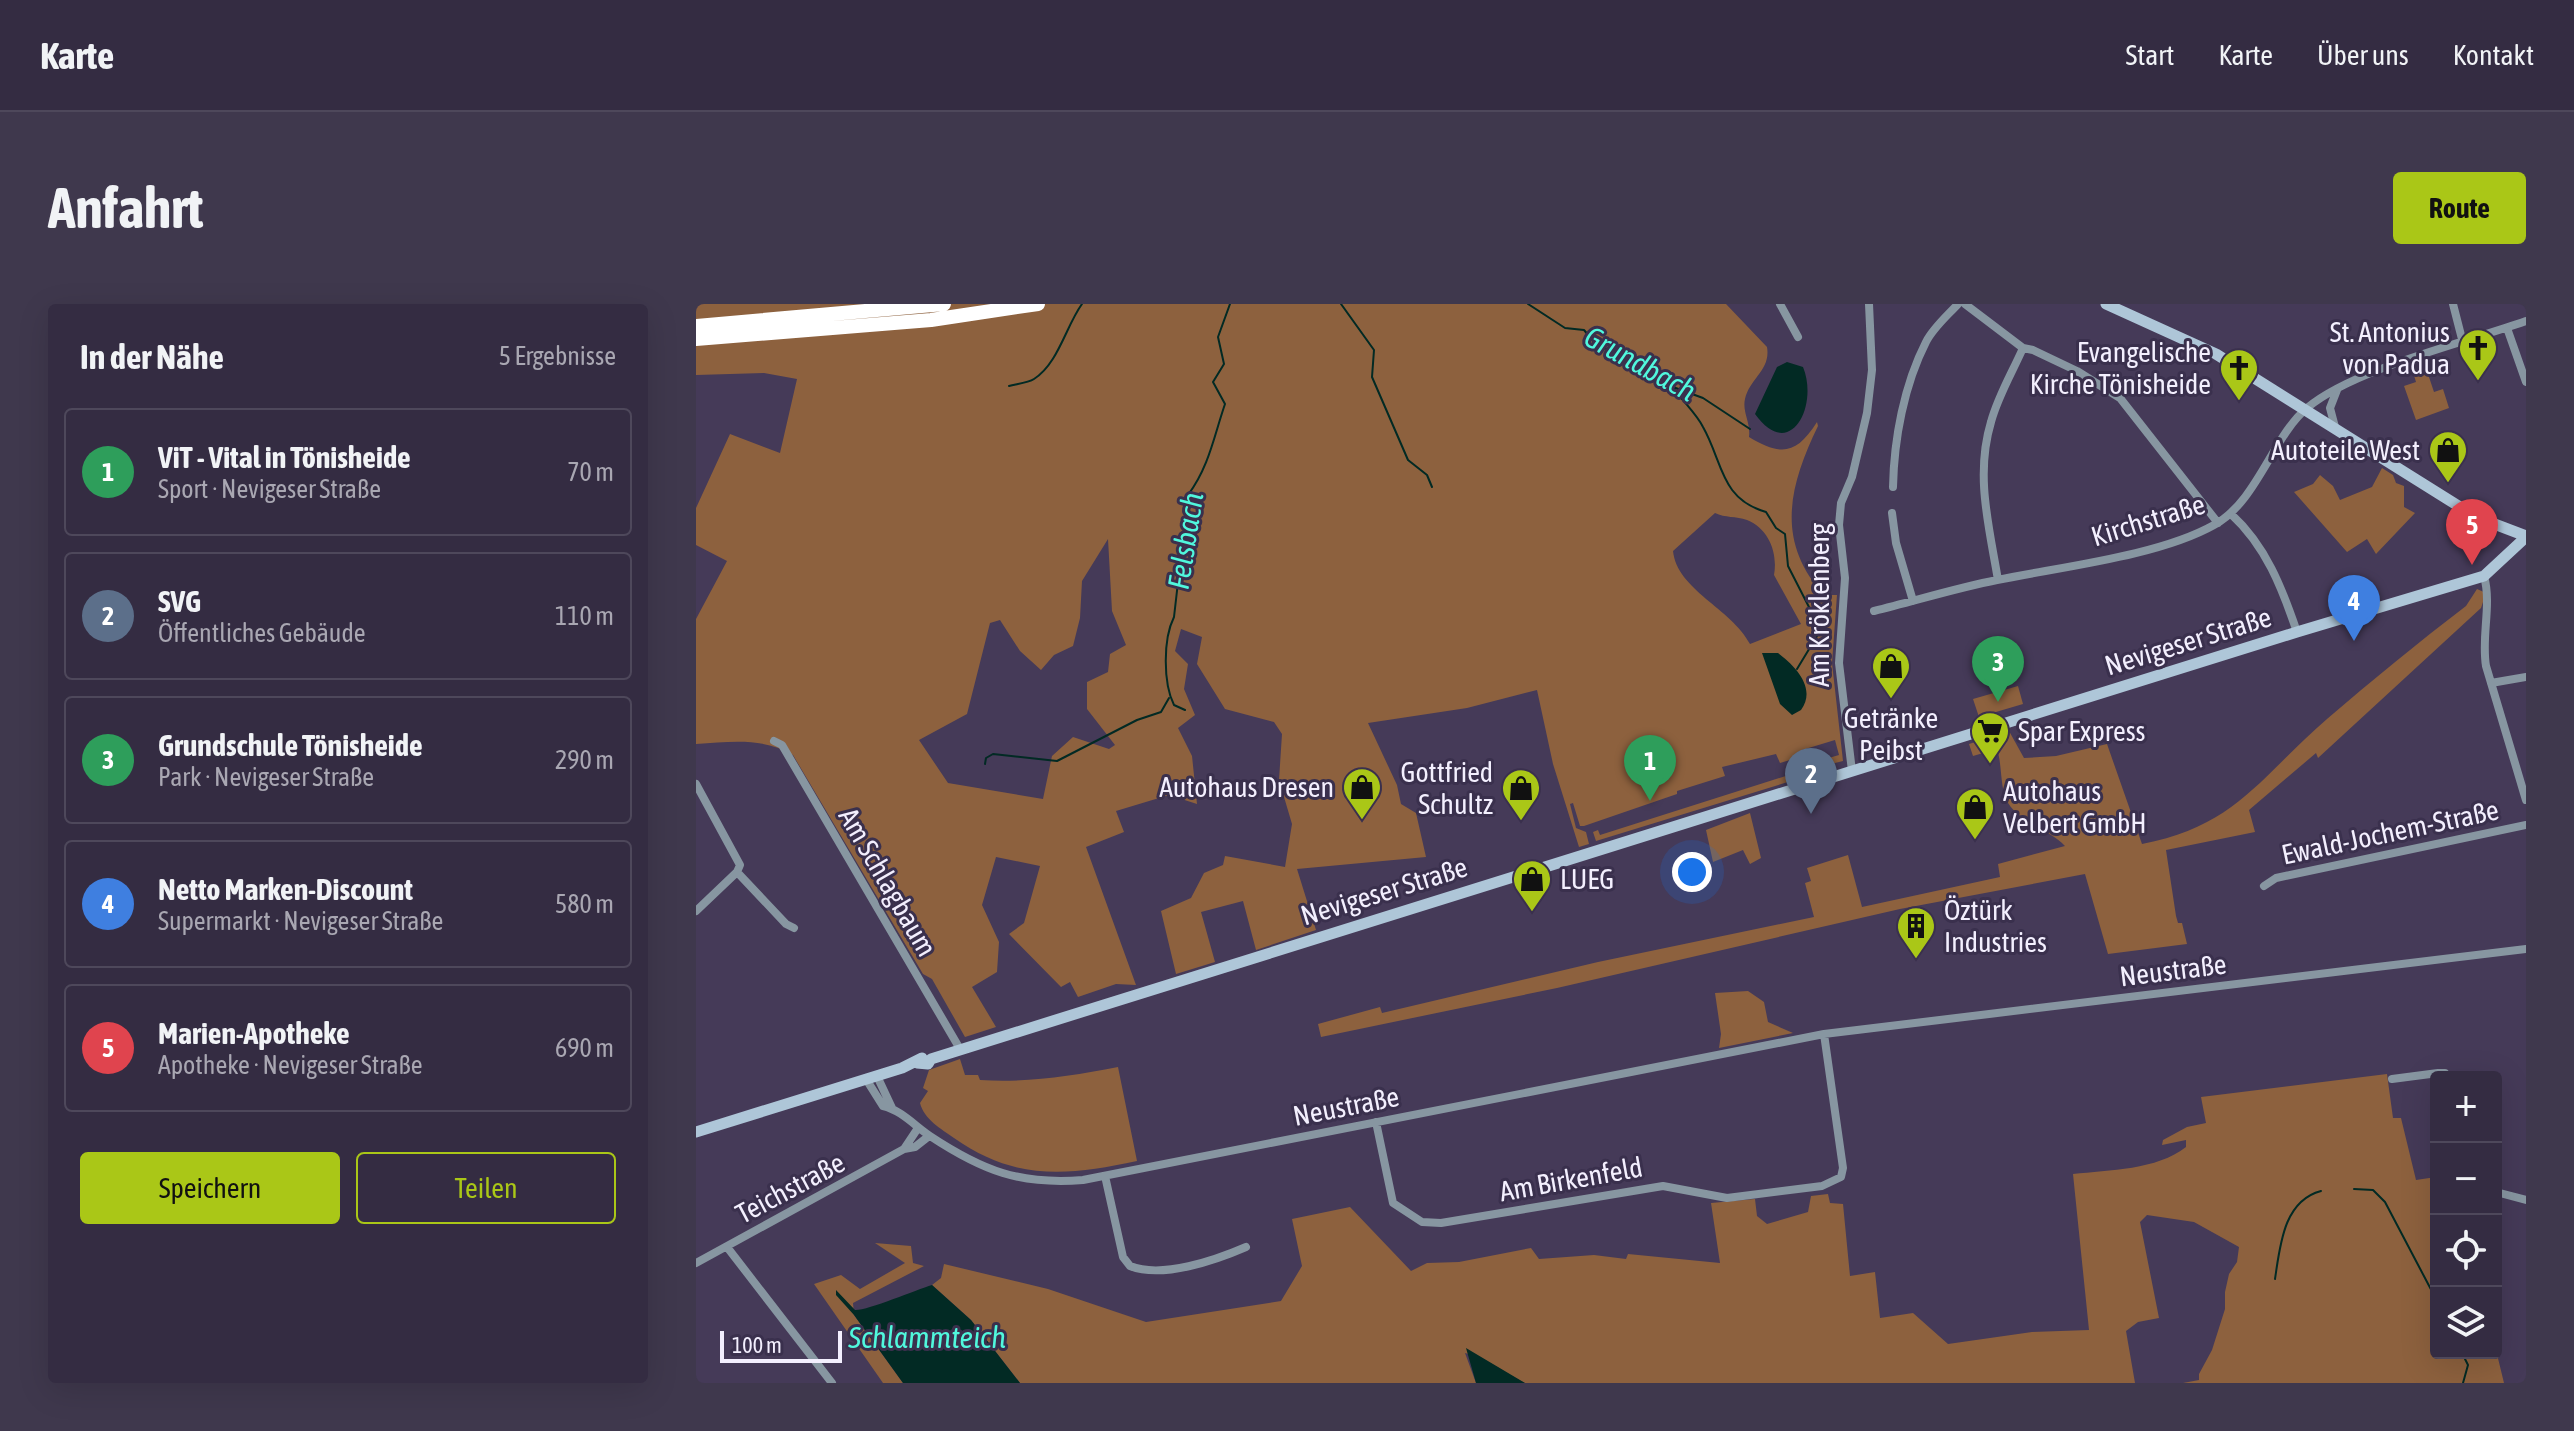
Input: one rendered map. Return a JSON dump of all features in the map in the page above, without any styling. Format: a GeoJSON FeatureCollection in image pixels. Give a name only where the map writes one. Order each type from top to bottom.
{"type":"FeatureCollection","features":[{"type":"Feature","properties":{"kind":"highway"},"geometry":{"type":"LineString","coordinates":[[696,326],[1038,304]]}},
{"type":"Feature","properties":{"kind":"highway"},"geometry":{"type":"LineString","coordinates":[[696,339],[935,310]]}},
{"type":"Feature","properties":{"kind":"main road"},"geometry":{"type":"LineString","coordinates":[[2106,304],[2216,354],[2476,517],[2526,536]]}},
{"type":"Feature","properties":{"kind":"main road","name":"Nevigeser Straße"},"geometry":{"type":"LineString","coordinates":[[696,1132],[917,1063],[928,1064],[931,1059],[960,1049],[2484,576],[2526,536]]}},
{"type":"Feature","properties":{"kind":"street"},"geometry":{"type":"LineString","coordinates":[[1780,304],[1798,337]]}},
{"type":"Feature","properties":{"kind":"street","name":"Am Kröklenberg"},"geometry":{"type":"LineString","coordinates":[[1852,771],[1839,663],[1845,578],[1839,525],[1841,503],[1852,477],[1867,413],[1872,370],[1869,304]]}},
{"type":"Feature","properties":{"kind":"street"},"geometry":{"type":"LineString","coordinates":[[1893,487],[1900,419],[1912,375],[1927,339],[1958,304]]}},
{"type":"Feature","properties":{"kind":"street"},"geometry":{"type":"LineString","coordinates":[[1965,304],[2023,348],[2077,371],[2120,398],[2218,523]]}},
{"type":"Feature","properties":{"kind":"street"},"geometry":{"type":"LineString","coordinates":[[2453,304],[2463,343]]}},
{"type":"Feature","properties":{"kind":"street","name":"Kirchstraße"},"geometry":{"type":"LineString","coordinates":[[1874,611],[1998,580],[2133,552],[2218,523],[2231,514],[2305,409],[2337,389],[2526,321]]}},
{"type":"Feature","properties":{"kind":"street"},"geometry":{"type":"LineString","coordinates":[[2507,328],[2526,382]]}},
{"type":"Feature","properties":{"kind":"street"},"geometry":{"type":"LineString","coordinates":[[1998,580],[1982,489],[1983,454],[1999,398],[2023,348]]}},
{"type":"Feature","properties":{"kind":"street"},"geometry":{"type":"LineString","coordinates":[[2335,427],[2330,408],[2337,389]]}},
{"type":"Feature","properties":{"kind":"street"},"geometry":{"type":"LineString","coordinates":[[1892,513],[1896,543],[1913,601]]}},
{"type":"Feature","properties":{"kind":"street"},"geometry":{"type":"LineString","coordinates":[[2231,514],[2250,534],[2278,579],[2297,632]]}},
{"type":"Feature","properties":{"kind":"street"},"geometry":{"type":"LineString","coordinates":[[2484,576],[2488,594],[2483,648],[2526,799]]}},
{"type":"Feature","properties":{"kind":"street"},"geometry":{"type":"LineString","coordinates":[[2491,683],[2526,677]]}},
{"type":"Feature","properties":{"kind":"street","name":"Am Schlagbaum"},"geometry":{"type":"LineString","coordinates":[[774,741],[782,745],[960,1049]]}},
{"type":"Feature","properties":{"kind":"street"},"geometry":{"type":"LineString","coordinates":[[696,911],[737,872],[740,865],[697,791]]}},
{"type":"Feature","properties":{"kind":"street","name":"Ewald-Jochem-Straße"},"geometry":{"type":"LineString","coordinates":[[2264,886],[2276,878],[2526,825]]}},
{"type":"Feature","properties":{"kind":"street"},"geometry":{"type":"LineString","coordinates":[[737,872],[786,924],[794,928]]}},
{"type":"Feature","properties":{"kind":"street","name":"Neustraße"},"geometry":{"type":"LineString","coordinates":[[872,1077],[892,1108],[929,1136],[986,1169],[1015,1179],[1057,1182],[1105,1176],[1824,1034],[2526,949]]}},
{"type":"Feature","properties":{"kind":"street","name":"Am Birkenfeld"},"geometry":{"type":"LineString","coordinates":[[1376,1122],[1393,1203],[1422,1222],[1441,1223],[1663,1186],[1727,1198],[1822,1186],[1841,1177],[1824,1034]]}},
{"type":"Feature","properties":{"kind":"street"},"geometry":{"type":"LineString","coordinates":[[2392,1079],[2430,1074]]}},
{"type":"Feature","properties":{"kind":"street","name":"Teichstraße"},"geometry":{"type":"LineString","coordinates":[[904,1149],[918,1128]]}},
{"type":"Feature","properties":{"kind":"street","name":"Teichstraße"},"geometry":{"type":"LineString","coordinates":[[696,1263],[904,1149],[915,1147],[929,1136]]}},
{"type":"Feature","properties":{"kind":"street"},"geometry":{"type":"LineString","coordinates":[[1105,1176],[1123,1257],[1130,1266],[1153,1270],[1229,1254],[1246,1247]]}},
{"type":"Feature","properties":{"kind":"street"},"geometry":{"type":"LineString","coordinates":[[2502,1194],[2526,1200]]}},
{"type":"Feature","properties":{"kind":"street"},"geometry":{"type":"LineString","coordinates":[[727,1247],[832,1383]]}},
{"type":"Feature","properties":{"kind":"shaded area"},"geometry":{"type":"Polygon","coordinates":[[[696,304],[1726,304],[1767,347],[1766,362],[1745,399],[1749,437],[1770,447],[1787,449],[1802,441],[1817,422],[1794,492],[1793,534],[1808,575],[1824,595],[1837,595],[1832,663],[1843,761],[1815,768],[1791,781],[1596,841],[1593,832],[1598,830],[1600,835],[1792,774],[1791,769],[1839,755],[1835,740],[1802,750],[1803,756],[1780,763],[1776,754],[1722,767],[1725,776],[1584,826],[1580,826],[1573,803],[1570,804],[1576,828],[1586,832],[1589,844],[1579,847],[1553,764],[1537,690],[1467,708],[1368,723],[1397,785],[1401,804],[1416,813],[1426,857],[1297,869],[1316,930],[1256,950],[1243,901],[1201,912],[1215,962],[1176,974],[1161,911],[1191,898],[1204,873],[1223,865],[1225,856],[1285,867],[1292,824],[1279,780],[1282,734],[1274,722],[1225,709],[1197,664],[1202,637],[1181,629],[1175,651],[1188,664],[1184,689],[1195,715],[1178,728],[1192,756],[1197,804],[1169,795],[1116,811],[1124,832],[1086,847],[1136,985],[1116,984],[1078,997],[1070,982],[1061,987],[1009,934],[1024,923],[1040,866],[996,857],[982,905],[999,942],[997,972],[972,987],[996,1027],[965,1037],[932,979],[923,974],[793,755],[758,743],[696,744],[696,619],[727,561],[696,545],[696,508],[730,434],[780,453],[797,379],[764,373],[696,375],[696,304]],[[1715,513],[1673,551],[1684,577],[1731,620],[1750,644],[1801,624],[1774,575],[1773,550],[1761,529],[1747,520],[1715,513]],[[1108,539],[1082,581],[1080,618],[1073,646],[1054,655],[1041,670],[1020,651],[1000,620],[990,623],[967,714],[919,740],[948,783],[1043,799],[1052,756],[1073,737],[1109,749],[1115,745],[1087,709],[1087,682],[1108,672],[1110,654],[1126,645],[1112,611],[1108,539]]]}},
{"type":"Feature","properties":{"kind":"shaded area"},"geometry":{"type":"Polygon","coordinates":[[[2425,365],[2434,392],[2443,389],[2449,408],[2416,420],[2404,386],[2416,382],[2412,369],[2425,365]]]}},
{"type":"Feature","properties":{"kind":"shaded area"},"geometry":{"type":"Polygon","coordinates":[[[2382,468],[2393,475],[2396,483],[2404,486],[2404,507],[2415,513],[2376,554],[2367,539],[2347,552],[2294,492],[2313,484],[2320,475],[2333,486],[2340,500],[2372,487],[2382,468]]]}},
{"type":"Feature","properties":{"kind":"shaded area"},"geometry":{"type":"Polygon","coordinates":[[[2477,589],[2486,593],[2481,608],[2318,758],[2316,753],[2249,810],[2255,832],[2166,850],[2176,916],[2178,923],[2182,923],[2187,944],[2108,954],[2085,874],[1900,909],[1557,988],[1321,1037],[1318,1024],[1380,1007],[1382,1013],[1598,962],[1814,917],[1805,883],[1811,881],[1807,868],[1848,855],[1862,907],[2000,877],[1998,864],[2065,846],[2010,807],[2004,793],[1997,749],[1973,756],[1969,744],[2009,731],[2024,758],[2056,756],[2107,744],[2142,844],[2174,836],[2201,825],[2245,796],[2327,719],[2466,606],[2477,589]]]}},
{"type":"Feature","properties":{"kind":"shaded area"},"geometry":{"type":"Polygon","coordinates":[[[2018,686],[2023,704],[1979,717],[1973,699],[2018,686]]]}},
{"type":"Feature","properties":{"kind":"shaded area"},"geometry":{"type":"Polygon","coordinates":[[[1750,813],[1761,858],[1750,864],[1743,850],[1713,862],[1706,830],[1750,813]]]}},
{"type":"Feature","properties":{"kind":"shaded area"},"geometry":{"type":"Polygon","coordinates":[[[1748,991],[1764,1002],[1768,1022],[1793,1033],[1719,1048],[1721,1034],[1715,993],[1748,991]]]}},
{"type":"Feature","properties":{"kind":"shaded area"},"geometry":{"type":"Polygon","coordinates":[[[960,1059],[965,1075],[978,1075],[980,1080],[1049,1078],[1118,1067],[1137,1161],[1087,1170],[1042,1171],[998,1162],[977,1152],[934,1123],[920,1103],[928,1091],[923,1088],[929,1070],[960,1059]]]}},
{"type":"Feature","properties":{"kind":"shaded area"},"geometry":{"type":"Polygon","coordinates":[[[2387,1074],[2393,1118],[2401,1118],[2416,1180],[2430,1178],[2430,1359],[2498,1359],[2504,1383],[2183,1383],[2199,1380],[2212,1350],[2225,1309],[2229,1274],[2237,1262],[2239,1247],[2194,1222],[2147,1215],[2140,1222],[2159,1318],[2138,1322],[2126,1331],[2135,1383],[1525,1383],[1489,1362],[1465,1353],[1476,1383],[1020,1383],[971,1320],[932,1285],[941,1278],[944,1264],[1048,1289],[1146,1322],[1281,1301],[1302,1266],[1292,1219],[1350,1207],[1411,1271],[1427,1263],[1459,1262],[1531,1248],[1539,1259],[1594,1255],[1626,1259],[1628,1254],[1720,1263],[1711,1203],[1755,1199],[1757,1216],[1767,1224],[1808,1212],[1811,1196],[1828,1194],[1830,1203],[1843,1204],[1850,1276],[1875,1272],[1880,1318],[1913,1313],[1948,1344],[2032,1332],[2089,1330],[2073,1174],[2132,1168],[2174,1155],[2186,1147],[2186,1140],[2162,1145],[2163,1140],[2187,1127],[2206,1123],[2201,1097],[2387,1074]]]}},
{"type":"Feature","properties":{"kind":"shaded area"},"geometry":{"type":"Polygon","coordinates":[[[875,1243],[911,1246],[913,1263],[924,1266],[853,1303],[854,1315],[903,1383],[883,1383],[814,1284],[841,1275],[860,1289],[905,1263],[875,1243]]]}},
{"type":"Feature","properties":{"kind":"water"},"geometry":{"type":"Polygon","coordinates":[[[1787,362],[1803,367],[1807,398],[1798,424],[1790,431],[1780,433],[1768,428],[1755,414],[1777,367],[1787,362]]]}},
{"type":"Feature","properties":{"kind":"water"},"geometry":{"type":"Polygon","coordinates":[[[1762,653],[1778,653],[1802,678],[1807,694],[1801,710],[1792,715],[1780,704],[1762,653]]]}},
{"type":"Feature","properties":{"kind":"water","name":"Schlammteich"},"geometry":{"type":"Polygon","coordinates":[[[932,1285],[971,1320],[1020,1383],[903,1383],[836,1295],[836,1290],[855,1310],[932,1285]]]}},
{"type":"Feature","properties":{"kind":"water"},"geometry":{"type":"Polygon","coordinates":[[[1466,1348],[1525,1383],[1476,1383],[1466,1348]]]}},
{"type":"Feature","properties":{"kind":"waterway"},"geometry":{"type":"LineString","coordinates":[[1009,386],[1031,380],[1042,372],[1056,354],[1082,304]]}},
{"type":"Feature","properties":{"kind":"waterway","name":"Felsbach"},"geometry":{"type":"LineString","coordinates":[[1185,710],[1174,705],[1170,696],[1166,649],[1174,617],[1188,495],[1206,462],[1225,404],[1213,382],[1224,364],[1218,337],[1230,304]]}},
{"type":"Feature","properties":{"kind":"waterway"},"geometry":{"type":"LineString","coordinates":[[1341,304],[1374,350],[1372,377],[1408,460],[1427,475],[1432,487]]}},
{"type":"Feature","properties":{"kind":"waterway","name":"Grundbach"},"geometry":{"type":"LineString","coordinates":[[1528,304],[1565,328],[1584,330],[1599,348],[1619,350],[1635,366],[1654,371],[1673,387],[1703,398],[1750,429]]}},
{"type":"Feature","properties":{"kind":"waterway"},"geometry":{"type":"LineString","coordinates":[[1673,387],[1700,422],[1731,489],[1751,506],[1766,512],[1776,528],[1785,534],[1788,566],[1810,609],[1817,636],[1797,669]]}},
{"type":"Feature","properties":{"kind":"waterway","name":"Felsbach"},"geometry":{"type":"LineString","coordinates":[[985,764],[986,758],[993,754],[1057,761],[1137,720],[1161,712],[1169,698]]}},
{"type":"Feature","properties":{"kind":"waterway"},"geometry":{"type":"LineString","coordinates":[[2354,1189],[2373,1190],[2385,1202],[2430,1288]]}},
{"type":"Feature","properties":{"kind":"waterway"},"geometry":{"type":"LineString","coordinates":[[2275,1279],[2282,1240],[2291,1215],[2298,1204],[2321,1191]]}},
{"type":"Feature","properties":{"kind":"waterway"},"geometry":{"type":"LineString","coordinates":[[2463,1383],[2468,1365],[2465,1359]]}},
{"type":"Feature","properties":{"kind":"place","name":"St. Antonius von Padua"},"geometry":{"type":"Point","coordinates":[2478,382]}},
{"type":"Feature","properties":{"kind":"place","name":"Evangelische Kirche Tönisheide"},"geometry":{"type":"Point","coordinates":[2239,402]}},
{"type":"Feature","properties":{"kind":"place","name":"Autoteile West"},"geometry":{"type":"Point","coordinates":[2448,484]}},
{"type":"Feature","properties":{"kind":"place","name":"Marien-Apotheke"},"geometry":{"type":"Point","coordinates":[2472,565]}},
{"type":"Feature","properties":{"kind":"place","name":"Netto Marken-Discount"},"geometry":{"type":"Point","coordinates":[2354,641]}},
{"type":"Feature","properties":{"kind":"place","name":"Getränke Peibst"},"geometry":{"type":"Point","coordinates":[1891,700]}},
{"type":"Feature","properties":{"kind":"place","name":"Grundschule Tönisheide"},"geometry":{"type":"Point","coordinates":[1998,702]}},
{"type":"Feature","properties":{"kind":"place","name":"Spar Express"},"geometry":{"type":"Point","coordinates":[1990,765]}},
{"type":"Feature","properties":{"kind":"place","name":"ViT - Vital in Tönisheide"},"geometry":{"type":"Point","coordinates":[1650,801]}},
{"type":"Feature","properties":{"kind":"place","name":"SVG"},"geometry":{"type":"Point","coordinates":[1811,814]}},
{"type":"Feature","properties":{"kind":"place","name":"Autohaus Dresen"},"geometry":{"type":"Point","coordinates":[1362,821]}},
{"type":"Feature","properties":{"kind":"place","name":"Gottfried Schultz"},"geometry":{"type":"Point","coordinates":[1521,822]}},
{"type":"Feature","properties":{"kind":"place","name":"Autohaus Velbert GmbH"},"geometry":{"type":"Point","coordinates":[1975,841]}},
{"type":"Feature","properties":{"kind":"place","name":"LUEG"},"geometry":{"type":"Point","coordinates":[1532,913]}},
{"type":"Feature","properties":{"kind":"place","name":"Öztürk Industries"},"geometry":{"type":"Point","coordinates":[1916,960]}}]}
